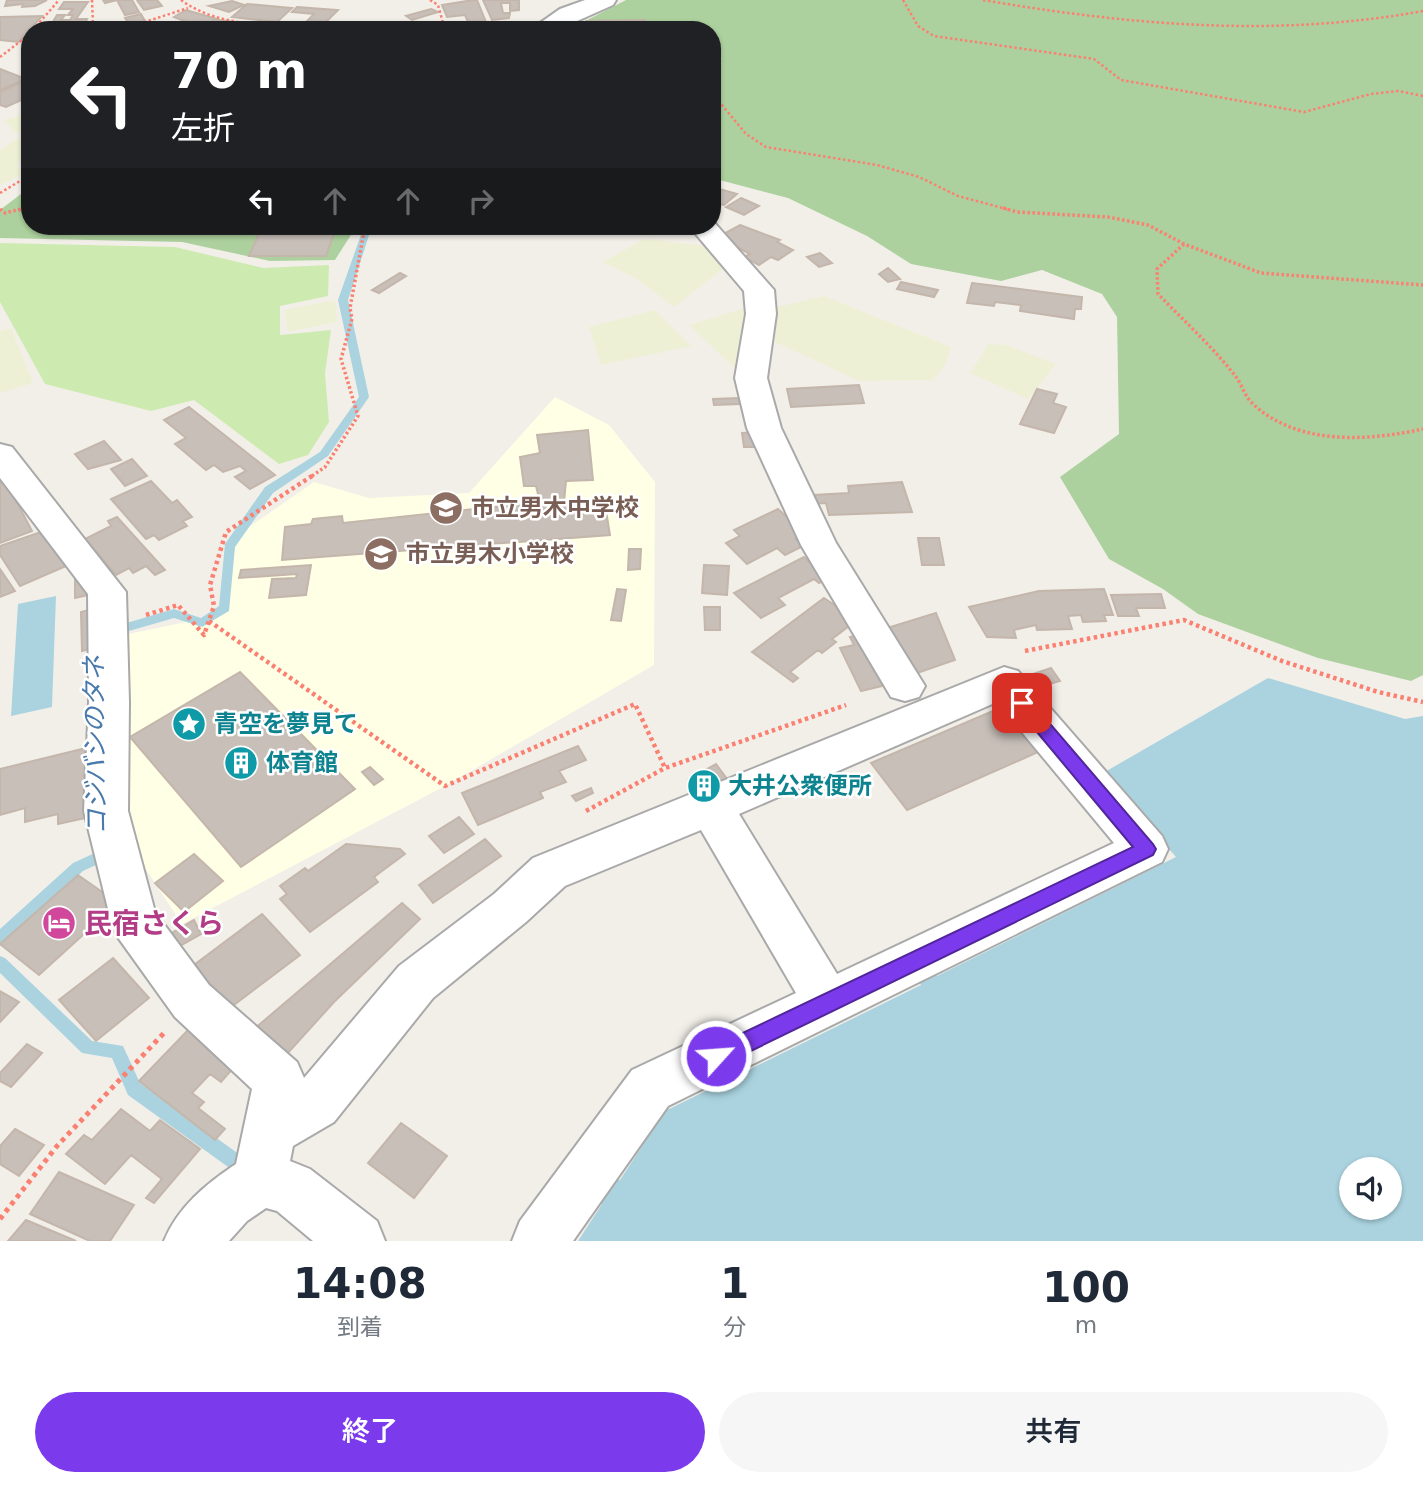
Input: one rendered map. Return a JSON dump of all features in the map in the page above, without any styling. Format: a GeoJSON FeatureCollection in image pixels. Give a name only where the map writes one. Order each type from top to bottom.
{"type":"FeatureCollection","features":[{"type":"Feature","properties":{"kind":"street"},"geometry":{"type":"LineString","coordinates":[[556,21],[605,0]]}},
{"type":"Feature","properties":{"kind":"street"},"geometry":{"type":"LineString","coordinates":[[711,235],[759,290],[761,314],[751,378],[764,428],[819,545],[903,699]]}},
{"type":"Feature","properties":{"kind":"street"},"geometry":{"type":"LineString","coordinates":[[0,455],[107,592],[109,627],[106,811],[134,921],[192,1001],[279,1080],[264,1155]]}},
{"type":"Feature","properties":{"kind":"street"},"geometry":{"type":"LineString","coordinates":[[192,1241],[228,1202],[264,1155],[316,1104],[416,982],[510,908],[549,872],[710,805],[903,699],[1004,682],[1146,849],[650,1088],[540,1241]]}},
{"type":"Feature","properties":{"kind":"street"},"geometry":{"type":"LineString","coordinates":[[710,805],[828,1003]]}},
{"type":"Feature","properties":{"kind":"street"},"geometry":{"type":"LineString","coordinates":[[264,1155],[291,1188],[357,1241]]}},
{"type":"Feature","properties":{"kind":"path"},"geometry":{"type":"LineString","coordinates":[[41,21],[59,0]]}},
{"type":"Feature","properties":{"kind":"path"},"geometry":{"type":"LineString","coordinates":[[92,0],[93,21]]}},
{"type":"Feature","properties":{"kind":"path"},"geometry":{"type":"LineString","coordinates":[[181,0],[188,8]]}},
{"type":"Feature","properties":{"kind":"path"},"geometry":{"type":"LineString","coordinates":[[430,0],[438,5],[440,21]]}},
{"type":"Feature","properties":{"kind":"path"},"geometry":{"type":"LineString","coordinates":[[903,0],[918,26],[934,36],[1094,59],[1121,80],[1304,112],[1371,94],[1398,91],[1423,96]]}},
{"type":"Feature","properties":{"kind":"path"},"geometry":{"type":"LineString","coordinates":[[983,0],[1134,20],[1266,29],[1337,24],[1423,11]]}},
{"type":"Feature","properties":{"kind":"path"},"geometry":{"type":"LineString","coordinates":[[148,21],[188,8],[246,21]]}},
{"type":"Feature","properties":{"kind":"path"},"geometry":{"type":"LineString","coordinates":[[1416,12],[1423,16]]}},
{"type":"Feature","properties":{"kind":"path"},"geometry":{"type":"LineString","coordinates":[[0,57],[21,44]]}},
{"type":"Feature","properties":{"kind":"path"},"geometry":{"type":"LineString","coordinates":[[721,104],[746,134],[766,147],[877,165],[919,177],[958,196],[1017,212],[1108,217],[1148,225],[1184,244],[1261,273],[1423,285]]}},
{"type":"Feature","properties":{"kind":"path"},"geometry":{"type":"LineString","coordinates":[[0,192],[21,180]]}},
{"type":"Feature","properties":{"kind":"path"},"geometry":{"type":"LineString","coordinates":[[0,209],[5,212],[21,211]]}},
{"type":"Feature","properties":{"kind":"path"},"geometry":{"type":"LineString","coordinates":[[109,627],[178,605],[204,635],[214,606],[210,585],[226,532],[325,467],[358,416],[341,359],[352,318],[350,308],[363,235]]}},
{"type":"Feature","properties":{"kind":"path"},"geometry":{"type":"LineString","coordinates":[[1184,244],[1157,270],[1158,293],[1238,379],[1252,403],[1293,428],[1340,438],[1386,438],[1423,429]]}},
{"type":"Feature","properties":{"kind":"path"},"geometry":{"type":"LineString","coordinates":[[209,621],[445,786],[635,704],[665,768]]}},
{"type":"Feature","properties":{"kind":"path"},"geometry":{"type":"LineString","coordinates":[[0,1219],[57,1146],[143,1059],[192,1001]]}},
{"type":"Feature","properties":{"kind":"shaded area"},"geometry":{"type":"Polygon","coordinates":[[[21,115],[21,132],[16,133],[3,120],[21,115]]]}},
{"type":"Feature","properties":{"kind":"shaded area"},"geometry":{"type":"Polygon","coordinates":[[[21,136],[21,160],[17,164],[21,175],[0,185],[0,150],[21,136]]]}},
{"type":"Feature","properties":{"kind":"shaded area"},"geometry":{"type":"Polygon","coordinates":[[[644,239],[708,246],[728,265],[674,307],[637,279],[603,262],[644,239]]]}},
{"type":"Feature","properties":{"kind":"shaded area"},"geometry":{"type":"Polygon","coordinates":[[[824,296],[951,347],[945,365],[933,380],[859,381],[773,341],[773,308],[824,296]]]}},
{"type":"Feature","properties":{"kind":"shaded area"},"geometry":{"type":"Polygon","coordinates":[[[335,300],[337,322],[288,332],[284,310],[335,300]]]}},
{"type":"Feature","properties":{"kind":"shaded area"},"geometry":{"type":"Polygon","coordinates":[[[745,308],[741,374],[689,325],[745,308]]]}},
{"type":"Feature","properties":{"kind":"shaded area"},"geometry":{"type":"Polygon","coordinates":[[[655,310],[691,346],[601,365],[589,327],[655,310]]]}},
{"type":"Feature","properties":{"kind":"shaded area"},"geometry":{"type":"Polygon","coordinates":[[[11,328],[33,383],[0,393],[0,331],[11,328]]]}},
{"type":"Feature","properties":{"kind":"shaded area"},"geometry":{"type":"Polygon","coordinates":[[[989,344],[1006,345],[1056,364],[1028,399],[970,373],[989,344]]]}},
{"type":"Feature","properties":{"kind":"shaded area"},"geometry":{"type":"Polygon","coordinates":[[[555,397],[609,425],[655,482],[654,665],[445,786],[182,924],[114,821],[119,636],[224,614],[229,547],[246,529],[314,482],[369,498],[469,493],[555,397]]]}},
{"type":"Feature","properties":{"kind":"green space"},"geometry":{"type":"Polygon","coordinates":[[[626,0],[1423,0],[1423,675],[1411,681],[1318,658],[1198,614],[1163,589],[1109,559],[1060,477],[1119,434],[1117,317],[1102,294],[1042,270],[1001,281],[911,264],[867,236],[788,198],[721,180],[721,21],[585,21],[626,0]]]}},
{"type":"Feature","properties":{"kind":"green space"},"geometry":{"type":"Polygon","coordinates":[[[21,194],[21,235],[351,235],[335,260],[270,261],[182,242],[0,238],[0,210],[21,194]]]}},
{"type":"Feature","properties":{"kind":"green space"},"geometry":{"type":"Polygon","coordinates":[[[0,243],[175,247],[263,268],[329,265],[328,296],[280,306],[280,335],[331,330],[325,373],[329,422],[308,455],[279,464],[194,400],[151,411],[45,384],[0,302],[0,243]]]}},
{"type":"Feature","properties":{"kind":"water"},"geometry":{"type":"Polygon","coordinates":[[[56,596],[52,707],[11,716],[18,604],[56,596]]]}},
{"type":"Feature","properties":{"kind":"water"},"geometry":{"type":"Polygon","coordinates":[[[1268,678],[1405,719],[1423,716],[1423,1241],[578,1241],[602,1204],[594,1198],[608,1175],[620,1180],[665,1111],[921,985],[916,976],[932,968],[937,976],[1176,857],[1103,773],[1268,678]]]}},
{"type":"Feature","properties":{"kind":"building"},"geometry":{"type":"Polygon","coordinates":[[[7,0],[47,0],[35,6],[22,7],[23,4],[5,6],[7,0]]]}},
{"type":"Feature","properties":{"kind":"building"},"geometry":{"type":"Polygon","coordinates":[[[117,0],[132,0],[139,12],[125,15],[117,0]]]}},
{"type":"Feature","properties":{"kind":"building"},"geometry":{"type":"Polygon","coordinates":[[[137,0],[157,0],[162,6],[144,10],[137,0]]]}},
{"type":"Feature","properties":{"kind":"building"},"geometry":{"type":"Polygon","coordinates":[[[477,0],[486,21],[468,21],[465,15],[447,17],[442,5],[477,0]]]}},
{"type":"Feature","properties":{"kind":"building"},"geometry":{"type":"Polygon","coordinates":[[[483,0],[519,0],[519,10],[510,11],[510,3],[501,3],[503,13],[510,13],[509,18],[492,20],[483,0]]]}},
{"type":"Feature","properties":{"kind":"building"},"geometry":{"type":"Polygon","coordinates":[[[232,1],[244,5],[229,12],[209,6],[232,1]]]}},
{"type":"Feature","properties":{"kind":"building"},"geometry":{"type":"Polygon","coordinates":[[[64,2],[88,2],[76,19],[87,19],[86,21],[53,21],[57,15],[65,15],[61,20],[70,20],[73,15],[68,15],[73,9],[59,9],[64,2]]]}},
{"type":"Feature","properties":{"kind":"building"},"geometry":{"type":"Polygon","coordinates":[[[247,4],[292,8],[278,21],[232,17],[247,4]]]}},
{"type":"Feature","properties":{"kind":"building"},"geometry":{"type":"Polygon","coordinates":[[[297,7],[338,10],[327,21],[307,21],[314,14],[292,12],[297,7]]]}},
{"type":"Feature","properties":{"kind":"building"},"geometry":{"type":"Polygon","coordinates":[[[431,9],[438,12],[412,20],[406,16],[431,9]]]}},
{"type":"Feature","properties":{"kind":"building"},"geometry":{"type":"Polygon","coordinates":[[[186,10],[217,19],[184,21],[174,17],[186,10]]]}},
{"type":"Feature","properties":{"kind":"building"},"geometry":{"type":"Polygon","coordinates":[[[141,14],[145,21],[127,21],[125,18],[141,14]]]}},
{"type":"Feature","properties":{"kind":"building"},"geometry":{"type":"Polygon","coordinates":[[[42,16],[38,21],[21,21],[19,42],[0,40],[0,17],[42,16]]]}},
{"type":"Feature","properties":{"kind":"building"},"geometry":{"type":"Polygon","coordinates":[[[0,69],[21,77],[21,81],[0,90],[0,69]]]}},
{"type":"Feature","properties":{"kind":"building"},"geometry":{"type":"Polygon","coordinates":[[[21,82],[21,100],[6,107],[0,105],[0,92],[21,82]]]}},
{"type":"Feature","properties":{"kind":"building"},"geometry":{"type":"Polygon","coordinates":[[[721,190],[737,194],[721,204],[721,190]]]}},
{"type":"Feature","properties":{"kind":"building"},"geometry":{"type":"Polygon","coordinates":[[[741,198],[759,206],[744,215],[726,207],[741,198]]]}},
{"type":"Feature","properties":{"kind":"building"},"geometry":{"type":"Polygon","coordinates":[[[740,225],[780,240],[777,242],[793,250],[778,260],[771,257],[759,265],[744,257],[750,254],[718,237],[740,225]]]}},
{"type":"Feature","properties":{"kind":"building"},"geometry":{"type":"Polygon","coordinates":[[[258,235],[334,235],[326,256],[249,256],[258,235]]]}},
{"type":"Feature","properties":{"kind":"building"},"geometry":{"type":"Polygon","coordinates":[[[820,253],[832,263],[819,267],[807,257],[820,253]]]}},
{"type":"Feature","properties":{"kind":"building"},"geometry":{"type":"Polygon","coordinates":[[[888,268],[900,279],[888,282],[879,274],[888,268]]]}},
{"type":"Feature","properties":{"kind":"building"},"geometry":{"type":"Polygon","coordinates":[[[400,273],[406,276],[379,293],[372,290],[400,273]]]}},
{"type":"Feature","properties":{"kind":"building"},"geometry":{"type":"Polygon","coordinates":[[[901,282],[938,290],[934,297],[897,289],[901,282]]]}},
{"type":"Feature","properties":{"kind":"building"},"geometry":{"type":"Polygon","coordinates":[[[972,283],[1082,297],[1081,309],[1075,309],[1074,319],[1020,311],[1021,305],[967,303],[972,283]]]}},
{"type":"Feature","properties":{"kind":"building"},"geometry":{"type":"Polygon","coordinates":[[[859,385],[864,403],[791,407],[787,389],[859,385]]]}},
{"type":"Feature","properties":{"kind":"building"},"geometry":{"type":"Polygon","coordinates":[[[1037,389],[1057,394],[1053,403],[1066,407],[1054,433],[1020,424],[1037,389]]]}},
{"type":"Feature","properties":{"kind":"building"},"geometry":{"type":"Polygon","coordinates":[[[739,398],[740,404],[714,405],[713,399],[739,398]]]}},
{"type":"Feature","properties":{"kind":"building"},"geometry":{"type":"Polygon","coordinates":[[[189,407],[275,475],[250,489],[235,477],[246,471],[240,466],[223,472],[214,465],[206,470],[175,444],[186,438],[164,420],[189,407]]]}},
{"type":"Feature","properties":{"kind":"building"},"geometry":{"type":"Polygon","coordinates":[[[588,430],[593,480],[566,481],[564,502],[604,498],[610,535],[282,560],[285,527],[311,524],[313,519],[342,516],[343,523],[540,502],[536,486],[524,486],[520,457],[540,453],[537,435],[588,430]]]}},
{"type":"Feature","properties":{"kind":"building"},"geometry":{"type":"Polygon","coordinates":[[[757,432],[760,447],[744,447],[742,433],[757,432]]]}},
{"type":"Feature","properties":{"kind":"building"},"geometry":{"type":"Polygon","coordinates":[[[104,441],[121,460],[88,469],[75,454],[104,441]]]}},
{"type":"Feature","properties":{"kind":"building"},"geometry":{"type":"Polygon","coordinates":[[[132,459],[147,476],[125,486],[111,469],[132,459]]]}},
{"type":"Feature","properties":{"kind":"building"},"geometry":{"type":"Polygon","coordinates":[[[4,478],[32,531],[0,543],[0,480],[4,478]]]}},
{"type":"Feature","properties":{"kind":"building"},"geometry":{"type":"Polygon","coordinates":[[[151,481],[172,503],[177,500],[192,517],[183,521],[187,526],[159,540],[154,535],[146,539],[111,499],[151,481]]]}},
{"type":"Feature","properties":{"kind":"building"},"geometry":{"type":"Polygon","coordinates":[[[902,482],[912,512],[829,515],[826,503],[797,505],[795,496],[849,493],[848,486],[902,482]]]}},
{"type":"Feature","properties":{"kind":"building"},"geometry":{"type":"Polygon","coordinates":[[[778,509],[806,534],[796,539],[803,546],[785,555],[777,548],[747,564],[726,543],[740,536],[734,530],[778,509]]]}},
{"type":"Feature","properties":{"kind":"building"},"geometry":{"type":"Polygon","coordinates":[[[117,517],[165,570],[155,575],[146,566],[133,573],[129,568],[116,575],[85,539],[111,526],[108,521],[117,517]]]}},
{"type":"Feature","properties":{"kind":"building"},"geometry":{"type":"Polygon","coordinates":[[[44,531],[66,566],[20,586],[0,555],[0,546],[44,531]]]}},
{"type":"Feature","properties":{"kind":"building"},"geometry":{"type":"Polygon","coordinates":[[[918,538],[939,538],[944,565],[922,565],[918,538]]]}},
{"type":"Feature","properties":{"kind":"building"},"geometry":{"type":"Polygon","coordinates":[[[629,549],[641,549],[640,569],[628,570],[629,549]]]}},
{"type":"Feature","properties":{"kind":"building"},"geometry":{"type":"Polygon","coordinates":[[[804,557],[828,578],[819,583],[814,579],[778,598],[785,605],[761,618],[734,593],[804,557]]]}},
{"type":"Feature","properties":{"kind":"building"},"geometry":{"type":"Polygon","coordinates":[[[311,565],[306,595],[269,598],[272,579],[296,578],[297,574],[239,578],[241,570],[311,565]]]}},
{"type":"Feature","properties":{"kind":"building"},"geometry":{"type":"Polygon","coordinates":[[[704,565],[729,566],[727,595],[702,593],[704,565]]]}},
{"type":"Feature","properties":{"kind":"building"},"geometry":{"type":"Polygon","coordinates":[[[0,569],[15,591],[0,597],[0,569]]]}},
{"type":"Feature","properties":{"kind":"building"},"geometry":{"type":"Polygon","coordinates":[[[75,571],[92,594],[75,598],[75,571]]]}},
{"type":"Feature","properties":{"kind":"building"},"geometry":{"type":"Polygon","coordinates":[[[617,589],[626,590],[621,621],[611,620],[617,589]]]}},
{"type":"Feature","properties":{"kind":"building"},"geometry":{"type":"Polygon","coordinates":[[[1104,589],[1113,615],[1104,615],[1106,621],[1083,622],[1081,615],[1068,616],[1072,629],[1037,630],[1036,625],[1014,630],[1016,638],[987,637],[969,607],[1039,591],[1104,589]]]}},
{"type":"Feature","properties":{"kind":"building"},"geometry":{"type":"Polygon","coordinates":[[[1161,594],[1165,608],[1136,608],[1139,616],[1118,616],[1111,595],[1161,594]]]}},
{"type":"Feature","properties":{"kind":"building"},"geometry":{"type":"Polygon","coordinates":[[[824,598],[857,620],[832,639],[836,642],[822,653],[818,650],[790,672],[798,678],[793,682],[752,652],[824,598]]]}},
{"type":"Feature","properties":{"kind":"building"},"geometry":{"type":"Polygon","coordinates":[[[704,607],[720,607],[720,630],[705,630],[704,607]]]}},
{"type":"Feature","properties":{"kind":"building"},"geometry":{"type":"Polygon","coordinates":[[[93,609],[94,648],[82,651],[81,612],[93,609]]]}},
{"type":"Feature","properties":{"kind":"building"},"geometry":{"type":"Polygon","coordinates":[[[936,613],[955,660],[917,673],[887,628],[936,613]]]}},
{"type":"Feature","properties":{"kind":"building"},"geometry":{"type":"Polygon","coordinates":[[[864,634],[890,684],[861,691],[840,648],[854,645],[850,637],[864,634]]]}},
{"type":"Feature","properties":{"kind":"building"},"geometry":{"type":"Polygon","coordinates":[[[1051,668],[1060,681],[1035,688],[1027,676],[1051,668]]]}},
{"type":"Feature","properties":{"kind":"building","name":"体育館"},"geometry":{"type":"Polygon","coordinates":[[[240,672],[355,789],[241,867],[130,737],[240,672]]]}},
{"type":"Feature","properties":{"kind":"building"},"geometry":{"type":"Polygon","coordinates":[[[1007,705],[1045,749],[907,810],[871,763],[1007,705]]]}},
{"type":"Feature","properties":{"kind":"building"},"geometry":{"type":"Polygon","coordinates":[[[578,746],[586,760],[559,771],[566,782],[540,792],[543,798],[478,825],[462,793],[578,746]]]}},
{"type":"Feature","properties":{"kind":"building"},"geometry":{"type":"Polygon","coordinates":[[[90,747],[90,817],[58,824],[58,814],[25,822],[25,808],[0,815],[0,769],[90,747]]]}},
{"type":"Feature","properties":{"kind":"building","name":"大井公衆便所"},"geometry":{"type":"Polygon","coordinates":[[[716,764],[727,779],[700,793],[689,779],[716,764]]]}},
{"type":"Feature","properties":{"kind":"building"},"geometry":{"type":"Polygon","coordinates":[[[370,767],[383,779],[374,785],[362,772],[370,767]]]}},
{"type":"Feature","properties":{"kind":"building"},"geometry":{"type":"Polygon","coordinates":[[[591,788],[593,793],[576,801],[572,796],[591,788]]]}},
{"type":"Feature","properties":{"kind":"building"},"geometry":{"type":"Polygon","coordinates":[[[459,817],[474,834],[444,853],[429,836],[459,817]]]}},
{"type":"Feature","properties":{"kind":"building"},"geometry":{"type":"Polygon","coordinates":[[[485,839],[501,856],[433,903],[419,885],[485,839]]]}},
{"type":"Feature","properties":{"kind":"building"},"geometry":{"type":"Polygon","coordinates":[[[346,844],[400,849],[405,854],[374,877],[378,882],[310,932],[280,899],[287,894],[280,886],[305,868],[308,871],[346,844]]]}},
{"type":"Feature","properties":{"kind":"building"},"geometry":{"type":"Polygon","coordinates":[[[194,854],[223,881],[184,912],[155,883],[194,854]]]}},
{"type":"Feature","properties":{"kind":"building","name":"民宿さくら"},"geometry":{"type":"Polygon","coordinates":[[[78,875],[118,903],[39,975],[0,944],[78,875]]]}},
{"type":"Feature","properties":{"kind":"building"},"geometry":{"type":"Polygon","coordinates":[[[402,903],[420,919],[334,1002],[287,1054],[253,1030],[402,903]]]}},
{"type":"Feature","properties":{"kind":"building"},"geometry":{"type":"Polygon","coordinates":[[[262,914],[300,955],[230,1008],[194,965],[262,914]]]}},
{"type":"Feature","properties":{"kind":"building"},"geometry":{"type":"Polygon","coordinates":[[[194,920],[201,934],[171,951],[163,938],[194,920]]]}},
{"type":"Feature","properties":{"kind":"building"},"geometry":{"type":"Polygon","coordinates":[[[113,958],[149,998],[96,1041],[59,1000],[113,958]]]}},
{"type":"Feature","properties":{"kind":"building"},"geometry":{"type":"Polygon","coordinates":[[[0,991],[19,1002],[0,1022],[0,991]]]}},
{"type":"Feature","properties":{"kind":"building"},"geometry":{"type":"Polygon","coordinates":[[[188,1030],[236,1065],[221,1082],[210,1074],[192,1093],[204,1102],[198,1108],[225,1129],[215,1140],[139,1081],[188,1030]]]}},
{"type":"Feature","properties":{"kind":"building"},"geometry":{"type":"Polygon","coordinates":[[[27,1044],[42,1053],[11,1087],[0,1081],[0,1073],[27,1044]]]}},
{"type":"Feature","properties":{"kind":"building"},"geometry":{"type":"Polygon","coordinates":[[[121,1109],[150,1131],[160,1120],[200,1149],[154,1203],[146,1198],[162,1179],[131,1155],[105,1184],[66,1154],[84,1135],[92,1140],[121,1109]]]}},
{"type":"Feature","properties":{"kind":"building"},"geometry":{"type":"Polygon","coordinates":[[[401,1123],[447,1156],[414,1198],[368,1163],[401,1123]]]}},
{"type":"Feature","properties":{"kind":"building"},"geometry":{"type":"Polygon","coordinates":[[[15,1129],[44,1145],[19,1176],[0,1164],[0,1146],[15,1129]]]}},
{"type":"Feature","properties":{"kind":"building"},"geometry":{"type":"Polygon","coordinates":[[[59,1172],[134,1205],[110,1241],[90,1241],[30,1214],[59,1172]]]}},
{"type":"Feature","properties":{"kind":"building"},"geometry":{"type":"Polygon","coordinates":[[[26,1220],[76,1241],[8,1241],[26,1220]]]}},
{"type":"Feature","properties":{"kind":"waterway","name":"コジバシのタネ"},"geometry":{"type":"LineString","coordinates":[[116,634],[117,630],[174,613],[202,623],[225,608],[229,547],[269,490],[324,454],[364,397],[343,300],[365,235]]}},
{"type":"Feature","properties":{"kind":"waterway","name":"コジバシのタネ"},"geometry":{"type":"LineString","coordinates":[[0,939],[78,867],[108,853]]}},
{"type":"Feature","properties":{"kind":"waterway","name":"コジバシのタネ"},"geometry":{"type":"LineString","coordinates":[[0,963],[88,1048],[117,1051],[134,1089],[248,1171]]}},
{"type":"Feature","properties":{"kind":"place","name":"市立男木中学校"},"geometry":{"type":"Point","coordinates":[446,508]}},
{"type":"Feature","properties":{"kind":"place","name":"市立男木小学校"},"geometry":{"type":"Point","coordinates":[381,554]}},
{"type":"Feature","properties":{"kind":"place","name":"青空を夢見て"},"geometry":{"type":"Point","coordinates":[189,724]}},
{"type":"Feature","properties":{"kind":"place","name":"体育館"},"geometry":{"type":"Point","coordinates":[241,763]}},
{"type":"Feature","properties":{"kind":"place","name":"大井公衆便所"},"geometry":{"type":"Point","coordinates":[704,786]}},
{"type":"Feature","properties":{"kind":"place","name":"民宿さくら"},"geometry":{"type":"Point","coordinates":[59,923]}},
{"type":"Feature","properties":{"kind":"route"},"geometry":{"type":"LineString","coordinates":[[716,1056],[1146,849],[1022,703]]}}]}
